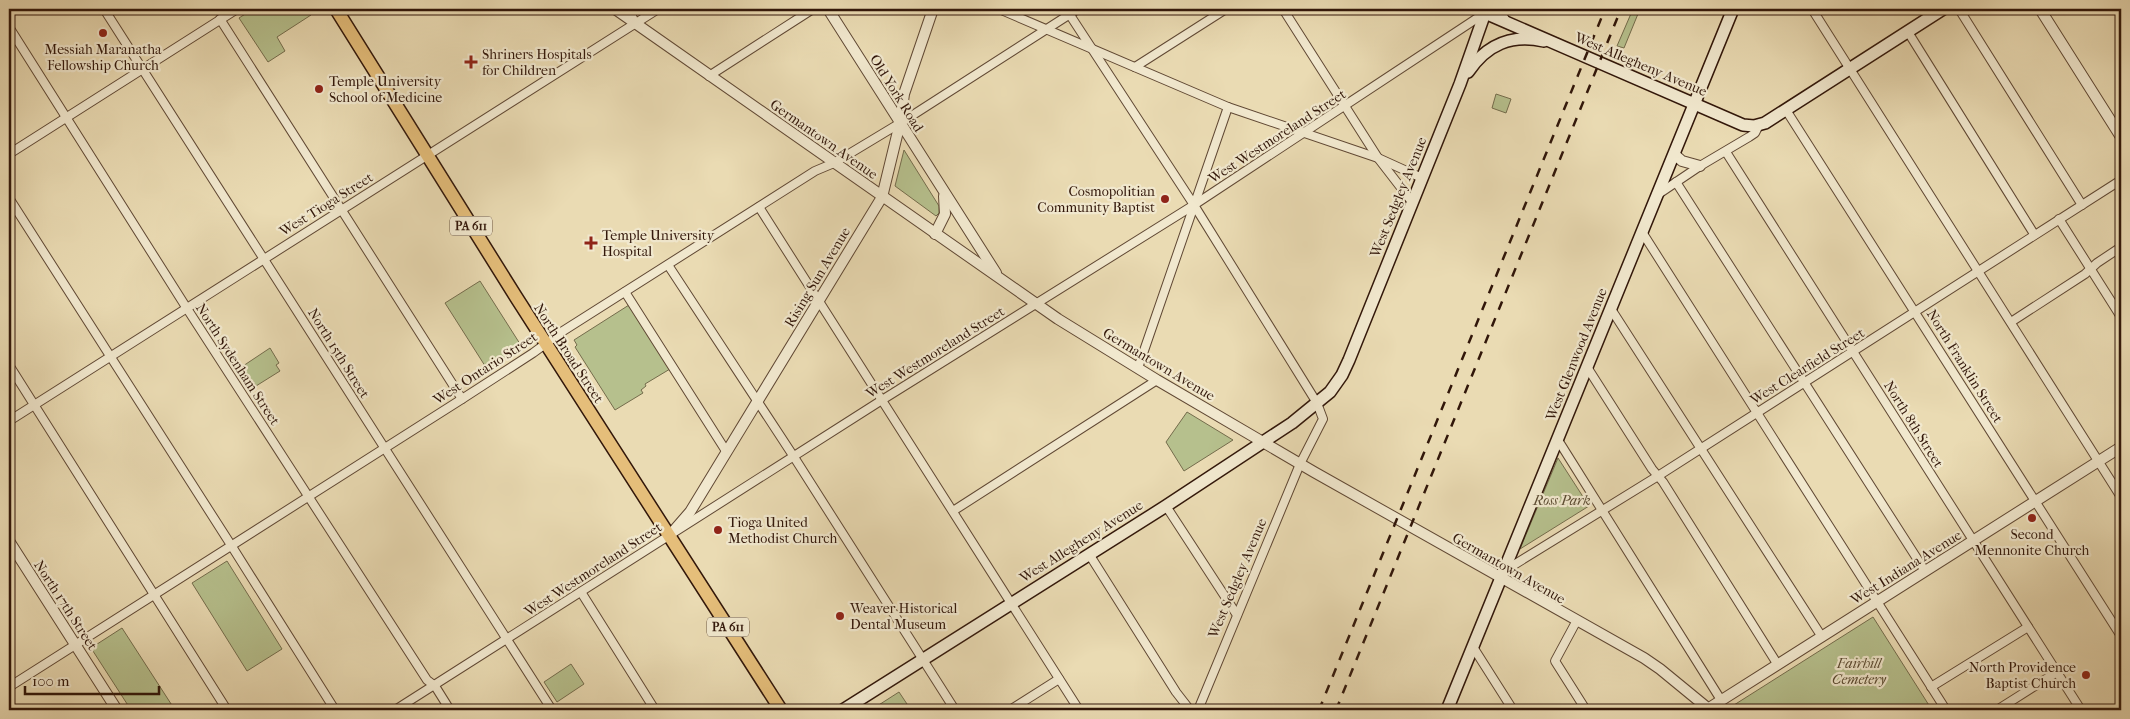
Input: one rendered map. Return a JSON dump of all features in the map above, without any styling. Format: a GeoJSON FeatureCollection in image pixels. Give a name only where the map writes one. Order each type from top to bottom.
{"type":"FeatureCollection","features":[{"type":"Feature","properties":{"kind":"main road","name":"North Broad Street"},"geometry":{"type":"LineString","coordinates":[[336,9],[546,344],[781,710]]}},
{"type":"Feature","properties":{"kind":"main road","name":"West Glenwood Avenue"},"geometry":{"type":"LineString","coordinates":[[1447,710],[1733,9]]}},
{"type":"Feature","properties":{"kind":"main road"},"geometry":{"type":"LineString","coordinates":[[1759,125],[1786,110],[1943,9]]}},
{"type":"Feature","properties":{"kind":"main road","name":"West Allegheny Avenue"},"geometry":{"type":"LineString","coordinates":[[1486,11],[1743,125],[1759,125]]}},
{"type":"Feature","properties":{"kind":"main road","name":"West Sedgley Avenue"},"geometry":{"type":"LineString","coordinates":[[1330,392],[1342,376],[1460,84],[1486,11]]}},
{"type":"Feature","properties":{"kind":"main road"},"geometry":{"type":"LineString","coordinates":[[1460,84],[1470,68],[1492,46],[1511,40],[1525,39],[1557,44]]}},
{"type":"Feature","properties":{"kind":"main road","name":"West Allegheny Avenue"},"geometry":{"type":"LineString","coordinates":[[843,710],[1166,506],[1292,423],[1330,392]]}},
{"type":"Feature","properties":{"kind":"street","name":"North 15th Street"},"geometry":{"type":"LineString","coordinates":[[104,9],[552,710]]}},
{"type":"Feature","properties":{"kind":"street"},"geometry":{"type":"LineString","coordinates":[[9,154],[141,68],[237,9]]}},
{"type":"Feature","properties":{"kind":"street","name":"Germantown Avenue"},"geometry":{"type":"LineString","coordinates":[[615,9],[1035,304],[1157,380],[1262,442],[1502,575],[1576,622],[1652,664],[1708,710]]}},
{"type":"Feature","properties":{"kind":"street"},"geometry":{"type":"LineString","coordinates":[[629,9],[636,23]]}},
{"type":"Feature","properties":{"kind":"street","name":"West Tioga Street"},"geometry":{"type":"LineString","coordinates":[[9,421],[658,9]]}},
{"type":"Feature","properties":{"kind":"street"},"geometry":{"type":"LineString","coordinates":[[709,76],[813,9]]}},
{"type":"Feature","properties":{"kind":"street","name":"Old York Road"},"geometry":{"type":"LineString","coordinates":[[828,9],[944,193],[1003,281]]}},
{"type":"Feature","properties":{"kind":"street","name":"Rising Sun Avenue"},"geometry":{"type":"LineString","coordinates":[[670,535],[690,512],[882,197],[900,123],[904,94],[933,9]]}},
{"type":"Feature","properties":{"kind":"street"},"geometry":{"type":"LineString","coordinates":[[999,9],[1228,107],[1378,158],[1422,178]]}},
{"type":"Feature","properties":{"kind":"street","name":"West Ontario Street"},"geometry":{"type":"LineString","coordinates":[[9,687],[462,399],[815,171],[834,163],[900,123],[1047,30],[1068,12],[1078,9]]}},
{"type":"Feature","properties":{"kind":"street"},"geometry":{"type":"LineString","coordinates":[[1135,67],[1226,9]]}},
{"type":"Feature","properties":{"kind":"street"},"geometry":{"type":"LineString","coordinates":[[1284,9],[1378,158],[1412,202]]}},
{"type":"Feature","properties":{"kind":"street"},"geometry":{"type":"LineString","coordinates":[[1499,9],[1506,21]]}},
{"type":"Feature","properties":{"kind":"street"},"geometry":{"type":"LineString","coordinates":[[1812,9],[2121,497]]}},
{"type":"Feature","properties":{"kind":"street"},"geometry":{"type":"LineString","coordinates":[[1959,9],[2082,205]]}},
{"type":"Feature","properties":{"kind":"street"},"geometry":{"type":"LineString","coordinates":[[2040,9],[2121,137]]}},
{"type":"Feature","properties":{"kind":"street","name":"West Westmoreland Street"},"geometry":{"type":"LineString","coordinates":[[395,710],[882,400],[1194,205],[1486,11]]}},
{"type":"Feature","properties":{"kind":"street"},"geometry":{"type":"LineString","coordinates":[[1068,12],[1194,205],[1317,403]]}},
{"type":"Feature","properties":{"kind":"street"},"geometry":{"type":"LineString","coordinates":[[220,20],[462,399]]}},
{"type":"Feature","properties":{"kind":"street","name":"North Sydenham Street"},"geometry":{"type":"LineString","coordinates":[[9,27],[308,497],[427,680],[435,686],[450,710]]}},
{"type":"Feature","properties":{"kind":"street"},"geometry":{"type":"LineString","coordinates":[[1908,32],[2034,234]]}},
{"type":"Feature","properties":{"kind":"street"},"geometry":{"type":"LineString","coordinates":[[1138,368],[1228,107]]}},
{"type":"Feature","properties":{"kind":"street","name":"North Franklin Street"},"geometry":{"type":"LineString","coordinates":[[1786,110],[2121,636]]}},
{"type":"Feature","properties":{"kind":"street"},"geometry":{"type":"LineString","coordinates":[[1657,195],[1700,166],[1726,152],[1755,132],[1759,125]]}},
{"type":"Feature","properties":{"kind":"street","name":"North 8th Street"},"geometry":{"type":"LineString","coordinates":[[1726,152],[2081,710]]}},
{"type":"Feature","properties":{"kind":"street"},"geometry":{"type":"LineString","coordinates":[[1674,154],[1682,161],[1700,166]]}},
{"type":"Feature","properties":{"kind":"street","name":"West Clearfield Street"},"geometry":{"type":"LineString","coordinates":[[1502,575],[2121,180]]}},
{"type":"Feature","properties":{"kind":"street"},"geometry":{"type":"LineString","coordinates":[[1676,182],[1925,571]]}},
{"type":"Feature","properties":{"kind":"street"},"geometry":{"type":"LineString","coordinates":[[935,234],[946,214],[944,193]]}},
{"type":"Feature","properties":{"kind":"street"},"geometry":{"type":"LineString","coordinates":[[9,198],[334,710]]}},
{"type":"Feature","properties":{"kind":"street"},"geometry":{"type":"LineString","coordinates":[[759,207],[1079,710]]}},
{"type":"Feature","properties":{"kind":"street"},"geometry":{"type":"LineString","coordinates":[[2059,219],[2121,317]]}},
{"type":"Feature","properties":{"kind":"street"},"geometry":{"type":"LineString","coordinates":[[1642,232],[1755,413],[1946,710]]}},
{"type":"Feature","properties":{"kind":"street"},"geometry":{"type":"LineString","coordinates":[[2011,322],[2121,248]]}},
{"type":"Feature","properties":{"kind":"street"},"geometry":{"type":"LineString","coordinates":[[668,265],[794,457],[955,710]]}},
{"type":"Feature","properties":{"kind":"street"},"geometry":{"type":"LineString","coordinates":[[625,292],[726,451]]}},
{"type":"Feature","properties":{"kind":"street"},"geometry":{"type":"LineString","coordinates":[[1611,309],[1822,637]]}},
{"type":"Feature","properties":{"kind":"street"},"geometry":{"type":"LineString","coordinates":[[9,366],[227,710]]}},
{"type":"Feature","properties":{"kind":"street"},"geometry":{"type":"LineString","coordinates":[[1588,367],[1778,665]]}},
{"type":"Feature","properties":{"kind":"street"},"geometry":{"type":"LineString","coordinates":[[953,511],[1157,380]]}},
{"type":"Feature","properties":{"kind":"street","name":"West Sedgley Avenue"},"geometry":{"type":"LineString","coordinates":[[1198,710],[1300,464],[1323,418],[1317,403]]}},
{"type":"Feature","properties":{"kind":"street"},"geometry":{"type":"LineString","coordinates":[[1558,440],[1721,700]]}},
{"type":"Feature","properties":{"kind":"street","name":"West Indiana Avenue"},"geometry":{"type":"LineString","coordinates":[[1708,710],[2121,447]]}},
{"type":"Feature","properties":{"kind":"street"},"geometry":{"type":"LineString","coordinates":[[1166,506],[1237,615]]}},
{"type":"Feature","properties":{"kind":"street","name":"North 17th Street"},"geometry":{"type":"LineString","coordinates":[[9,541],[117,710]]}},
{"type":"Feature","properties":{"kind":"street"},"geometry":{"type":"LineString","coordinates":[[1089,554],[1176,692],[1190,710]]}},
{"type":"Feature","properties":{"kind":"street"},"geometry":{"type":"LineString","coordinates":[[580,592],[655,710]]}},
{"type":"Feature","properties":{"kind":"street"},"geometry":{"type":"LineString","coordinates":[[1576,622],[1555,661],[1586,710]]}},
{"type":"Feature","properties":{"kind":"street"},"geometry":{"type":"LineString","coordinates":[[1932,687],[2028,627]]}},
{"type":"Feature","properties":{"kind":"street"},"geometry":{"type":"LineString","coordinates":[[1473,647],[1513,710]]}},
{"type":"Feature","properties":{"kind":"street"},"geometry":{"type":"LineString","coordinates":[[1997,710],[2056,672]]}},
{"type":"Feature","properties":{"kind":"street"},"geometry":{"type":"LineString","coordinates":[[1010,710],[1059,679]]}},
{"type":"Feature","properties":{"kind":"green space"},"geometry":{"type":"Polygon","coordinates":[[[253,9],[307,9],[311,15],[277,37],[285,51],[268,62],[239,18],[253,9]]]}},
{"type":"Feature","properties":{"kind":"green space"},"geometry":{"type":"Polygon","coordinates":[[[1633,9],[1640,9],[1624,48],[1617,46],[1633,9]]]}},
{"type":"Feature","properties":{"kind":"green space"},"geometry":{"type":"Polygon","coordinates":[[[1496,94],[1511,99],[1506,113],[1492,108],[1496,94]]]}},
{"type":"Feature","properties":{"kind":"green space"},"geometry":{"type":"Polygon","coordinates":[[[904,150],[939,206],[939,213],[936,216],[895,186],[904,150]]]}},
{"type":"Feature","properties":{"kind":"green space"},"geometry":{"type":"Polygon","coordinates":[[[480,281],[522,347],[487,369],[445,303],[480,281]]]}},
{"type":"Feature","properties":{"kind":"green space"},"geometry":{"type":"Polygon","coordinates":[[[629,305],[670,369],[645,384],[646,386],[641,390],[643,393],[615,410],[575,347],[577,345],[574,340],[629,305]]]}},
{"type":"Feature","properties":{"kind":"green space"},"geometry":{"type":"Polygon","coordinates":[[[270,348],[279,363],[276,365],[280,371],[256,386],[252,380],[249,382],[240,368],[270,348]]]}},
{"type":"Feature","properties":{"kind":"green space"},"geometry":{"type":"Polygon","coordinates":[[[1187,412],[1233,440],[1184,471],[1166,442],[1187,412]]]}},
{"type":"Feature","properties":{"kind":"green space","name":"Ross Park"},"geometry":{"type":"Polygon","coordinates":[[[1558,458],[1589,506],[1520,549],[1558,458]]]}},
{"type":"Feature","properties":{"kind":"green space"},"geometry":{"type":"Polygon","coordinates":[[[227,561],[282,649],[247,671],[192,583],[227,561]]]}},
{"type":"Feature","properties":{"kind":"green space","name":"Fairhill Cemetery"},"geometry":{"type":"Polygon","coordinates":[[[1873,617],[1932,710],[1737,710],[1734,705],[1873,617]]]}},
{"type":"Feature","properties":{"kind":"green space"},"geometry":{"type":"Polygon","coordinates":[[[122,628],[175,710],[131,710],[91,648],[122,628]]]}},
{"type":"Feature","properties":{"kind":"green space"},"geometry":{"type":"Polygon","coordinates":[[[571,664],[584,684],[557,702],[544,682],[571,664]]]}},
{"type":"Feature","properties":{"kind":"green space"},"geometry":{"type":"Polygon","coordinates":[[[899,692],[911,710],[876,710],[874,708],[899,692]]]}},
{"type":"Feature","properties":{"kind":"railway"},"geometry":{"type":"LineString","coordinates":[[1319,710],[1605,9]]}},
{"type":"Feature","properties":{"kind":"railway"},"geometry":{"type":"LineString","coordinates":[[1336,710],[1621,9]]}},
{"type":"Feature","properties":{"kind":"place","name":"Messiah Maranatha Fellowship Church"},"geometry":{"type":"Point","coordinates":[103,33]}},
{"type":"Feature","properties":{"kind":"place","name":"Shriners Hospitals for Children"},"geometry":{"type":"Point","coordinates":[471,62]}},
{"type":"Feature","properties":{"kind":"place","name":"Temple University School of Medicine"},"geometry":{"type":"Point","coordinates":[319,89]}},
{"type":"Feature","properties":{"kind":"place","name":"Cosmopolitian Community Baptist"},"geometry":{"type":"Point","coordinates":[1165,199]}},
{"type":"Feature","properties":{"kind":"place","name":"Temple University Hospital"},"geometry":{"type":"Point","coordinates":[591,243]}},
{"type":"Feature","properties":{"kind":"place","name":"Second Mennonite Church"},"geometry":{"type":"Point","coordinates":[2032,518]}},
{"type":"Feature","properties":{"kind":"place","name":"Tioga United Methodist Church"},"geometry":{"type":"Point","coordinates":[718,530]}},
{"type":"Feature","properties":{"kind":"place","name":"Weaver Historical Dental Museum"},"geometry":{"type":"Point","coordinates":[840,616]}},
{"type":"Feature","properties":{"kind":"place","name":"North Providence Baptist Church"},"geometry":{"type":"Point","coordinates":[2086,675]}}]}
